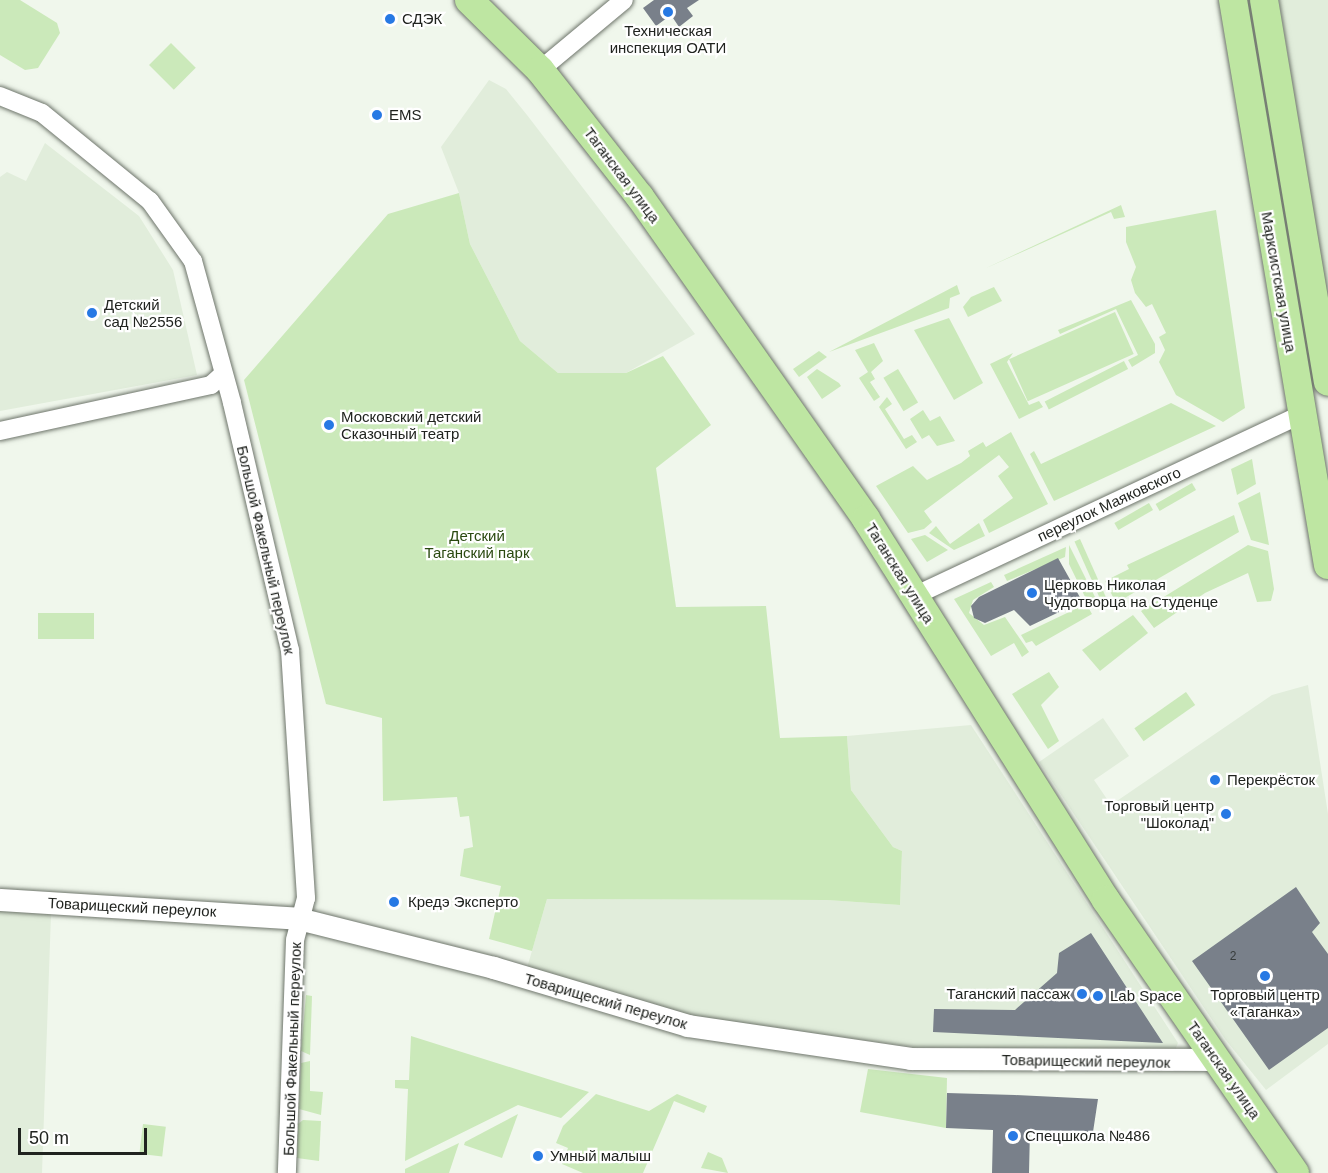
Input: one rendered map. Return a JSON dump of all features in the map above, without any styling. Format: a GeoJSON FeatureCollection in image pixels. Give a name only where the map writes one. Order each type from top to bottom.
{"type":"FeatureCollection","features":[{"type":"Feature","properties":{"kind":"main road","name":"Таганская улица"},"geometry":{"type":"LineString","coordinates":[[469,0],[540,70],[640,197],[916,595],[1106,900],[1295,1173]]}},
{"type":"Feature","properties":{"kind":"main road","name":"Марксистская улица"},"geometry":{"type":"LineString","coordinates":[[1233,0],[1328,565]]}},
{"type":"Feature","properties":{"kind":"main road","name":"Марксистская улица"},"geometry":{"type":"LineString","coordinates":[[1264,0],[1327,373]]}},
{"type":"Feature","properties":{"kind":"street"},"geometry":{"type":"LineString","coordinates":[[540,70],[624,0]]}},
{"type":"Feature","properties":{"kind":"street","name":"Большой Факельный переулок"},"geometry":{"type":"LineString","coordinates":[[0,96],[42,113],[150,201],[193,261],[290,650],[306,898],[299,919],[287,1173]]}},
{"type":"Feature","properties":{"kind":"street"},"geometry":{"type":"LineString","coordinates":[[0,431],[211,385],[222,375]]}},
{"type":"Feature","properties":{"kind":"street","name":"переулок Маяковского"},"geometry":{"type":"LineString","coordinates":[[916,595],[1302,414]]}},
{"type":"Feature","properties":{"kind":"street","name":"Товарищеский переулок"},"geometry":{"type":"LineString","coordinates":[[0,900],[299,919],[732,1034],[911,1059],[1218,1060]]}},
{"type":"Feature","properties":{"kind":"shaded area"},"geometry":{"type":"Polygon","coordinates":[[[1279,0],[1328,0],[1328,304],[1279,0]]]}},
{"type":"Feature","properties":{"kind":"shaded area"},"geometry":{"type":"Polygon","coordinates":[[[489,80],[506,89],[695,334],[626,373],[558,373],[520,341],[470,244],[459,193],[441,147],[489,80]]]}},
{"type":"Feature","properties":{"kind":"shaded area","name":"Детский сад №2556"},"geometry":{"type":"Polygon","coordinates":[[[45,143],[139,216],[173,270],[197,375],[0,411],[0,177],[7,172],[26,181],[45,143]]]}},
{"type":"Feature","properties":{"kind":"shaded area"},"geometry":{"type":"Polygon","coordinates":[[[1308,685],[1328,814],[1328,1044],[1266,1090],[1225,1039],[1039,762],[1103,718],[1129,756],[1094,780],[1111,805],[1272,695],[1308,685]]]}},
{"type":"Feature","properties":{"kind":"shaded area"},"geometry":{"type":"Polygon","coordinates":[[[971,725],[1178,1043],[1175,1050],[915,1047],[690,1017],[527,968],[547,899],[827,900],[900,905],[902,851],[893,847],[851,790],[847,736],[971,725]]]}},
{"type":"Feature","properties":{"kind":"shaded area"},"geometry":{"type":"Polygon","coordinates":[[[0,911],[51,914],[42,1173],[0,1173],[0,911]]]}},
{"type":"Feature","properties":{"kind":"green space"},"geometry":{"type":"Polygon","coordinates":[[[0,0],[20,0],[57,23],[60,33],[38,68],[25,70],[0,55],[0,0]]]}},
{"type":"Feature","properties":{"kind":"green space"},"geometry":{"type":"Polygon","coordinates":[[[171,43],[196,68],[174,90],[149,65],[171,43]]]}},
{"type":"Feature","properties":{"kind":"green space","name":"Детский Таганский парк"},"geometry":{"type":"Polygon","coordinates":[[[459,193],[470,244],[520,341],[558,373],[626,373],[663,356],[711,425],[656,468],[676,607],[766,606],[780,738],[847,736],[851,790],[893,847],[902,851],[900,905],[827,900],[547,899],[532,951],[489,939],[501,886],[460,876],[464,849],[473,847],[469,816],[460,817],[457,797],[383,801],[382,718],[326,704],[244,380],[388,214],[459,193]]]}},
{"type":"Feature","properties":{"kind":"green space"},"geometry":{"type":"Polygon","coordinates":[[[1121,205],[1125,217],[1114,219],[1111,212],[984,269],[1121,205]]]}},
{"type":"Feature","properties":{"kind":"green space"},"geometry":{"type":"Polygon","coordinates":[[[1216,210],[1245,408],[1223,422],[1176,395],[1159,362],[1165,350],[1159,337],[1166,333],[1152,304],[1146,307],[1135,293],[1131,280],[1136,267],[1126,242],[1126,227],[1216,210]]]}},
{"type":"Feature","properties":{"kind":"green space"},"geometry":{"type":"Polygon","coordinates":[[[957,285],[960,294],[950,298],[949,308],[829,352],[957,285]]]}},
{"type":"Feature","properties":{"kind":"green space"},"geometry":{"type":"Polygon","coordinates":[[[994,287],[1002,301],[968,317],[963,307],[971,297],[994,287]]]}},
{"type":"Feature","properties":{"kind":"green space"},"geometry":{"type":"Polygon","coordinates":[[[1131,300],[1155,344],[1155,353],[1132,367],[1128,360],[1138,355],[1116,309],[1060,334],[1058,330],[1131,300]]]}},
{"type":"Feature","properties":{"kind":"green space"},"geometry":{"type":"Polygon","coordinates":[[[1115,312],[1134,354],[1028,401],[1009,359],[1115,312]]]}},
{"type":"Feature","properties":{"kind":"green space"},"geometry":{"type":"Polygon","coordinates":[[[949,318],[983,383],[954,400],[914,330],[949,318]]]}},
{"type":"Feature","properties":{"kind":"green space"},"geometry":{"type":"Polygon","coordinates":[[[874,343],[883,361],[871,372],[875,379],[870,382],[880,397],[874,401],[859,378],[868,372],[855,350],[874,343]]]}},
{"type":"Feature","properties":{"kind":"green space"},"geometry":{"type":"Polygon","coordinates":[[[819,351],[827,357],[799,377],[793,369],[819,351]]]}},
{"type":"Feature","properties":{"kind":"green space"},"geometry":{"type":"Polygon","coordinates":[[[1013,353],[1007,362],[1029,405],[1039,401],[1043,407],[1019,419],[990,364],[1013,353]]]}},
{"type":"Feature","properties":{"kind":"green space"},"geometry":{"type":"Polygon","coordinates":[[[1124,361],[1128,369],[1049,409],[1045,401],[1124,361]]]}},
{"type":"Feature","properties":{"kind":"green space"},"geometry":{"type":"Polygon","coordinates":[[[817,369],[841,386],[822,399],[807,377],[817,369]]]}},
{"type":"Feature","properties":{"kind":"green space"},"geometry":{"type":"Polygon","coordinates":[[[898,369],[918,402],[904,411],[883,378],[898,369]]]}},
{"type":"Feature","properties":{"kind":"green space"},"geometry":{"type":"Polygon","coordinates":[[[887,397],[892,404],[885,409],[904,439],[912,435],[917,442],[906,449],[879,407],[887,397]]]}},
{"type":"Feature","properties":{"kind":"green space"},"geometry":{"type":"Polygon","coordinates":[[[1171,403],[1216,426],[1054,501],[1030,454],[1034,451],[1041,464],[1171,403]]]}},
{"type":"Feature","properties":{"kind":"green space"},"geometry":{"type":"Polygon","coordinates":[[[923,410],[930,421],[940,416],[955,441],[937,446],[929,435],[922,439],[910,419],[923,410]]]}},
{"type":"Feature","properties":{"kind":"green space"},"geometry":{"type":"Polygon","coordinates":[[[1011,432],[1048,504],[989,533],[983,520],[1013,498],[998,476],[1009,467],[999,455],[924,511],[932,522],[924,529],[908,533],[876,486],[913,466],[927,480],[961,463],[970,456],[968,451],[983,442],[986,447],[1011,432]]]}},
{"type":"Feature","properties":{"kind":"green space"},"geometry":{"type":"Polygon","coordinates":[[[1252,459],[1256,484],[1237,495],[1231,469],[1252,459]]]}},
{"type":"Feature","properties":{"kind":"green space"},"geometry":{"type":"Polygon","coordinates":[[[1192,483],[1196,490],[1160,511],[1156,504],[1192,483]]]}},
{"type":"Feature","properties":{"kind":"green space"},"geometry":{"type":"Polygon","coordinates":[[[1260,492],[1269,545],[1251,540],[1238,503],[1260,492]]]}},
{"type":"Feature","properties":{"kind":"green space"},"geometry":{"type":"Polygon","coordinates":[[[1149,503],[1153,510],[1118,530],[1114,523],[1149,503]]]}},
{"type":"Feature","properties":{"kind":"green space"},"geometry":{"type":"Polygon","coordinates":[[[1234,515],[1239,532],[1116,603],[1105,581],[1129,569],[1127,565],[1234,515]]]}},
{"type":"Feature","properties":{"kind":"green space"},"geometry":{"type":"Polygon","coordinates":[[[979,523],[985,536],[954,550],[929,533],[936,526],[950,544],[979,523]]]}},
{"type":"Feature","properties":{"kind":"green space"},"geometry":{"type":"Polygon","coordinates":[[[925,535],[948,550],[927,562],[911,539],[925,535]]]}},
{"type":"Feature","properties":{"kind":"green space"},"geometry":{"type":"Polygon","coordinates":[[[1080,539],[1110,607],[1105,609],[1075,541],[1080,539]]]}},
{"type":"Feature","properties":{"kind":"green space"},"geometry":{"type":"Polygon","coordinates":[[[1069,545],[1097,601],[1088,607],[1092,614],[1036,646],[1032,641],[1026,643],[1021,635],[1088,603],[1069,564],[1069,545]]]}},
{"type":"Feature","properties":{"kind":"green space"},"geometry":{"type":"Polygon","coordinates":[[[1248,545],[1268,551],[1274,589],[1271,601],[1257,602],[1248,573],[1205,593],[1154,628],[1141,611],[1248,545]]]}},
{"type":"Feature","properties":{"kind":"green space"},"geometry":{"type":"Polygon","coordinates":[[[1066,547],[1065,557],[1007,581],[1004,575],[1066,547]]]}},
{"type":"Feature","properties":{"kind":"green space"},"geometry":{"type":"Polygon","coordinates":[[[991,582],[994,587],[973,600],[969,613],[984,625],[1005,617],[1029,652],[1022,657],[1014,643],[991,656],[954,599],[991,582]]]}},
{"type":"Feature","properties":{"kind":"green space"},"geometry":{"type":"Polygon","coordinates":[[[38,613],[94,613],[94,639],[38,639],[38,613]]]}},
{"type":"Feature","properties":{"kind":"green space"},"geometry":{"type":"Polygon","coordinates":[[[1133,615],[1148,633],[1100,671],[1082,650],[1133,615]]]}},
{"type":"Feature","properties":{"kind":"green space"},"geometry":{"type":"Polygon","coordinates":[[[1049,672],[1059,687],[1041,705],[1059,741],[1048,749],[1012,694],[1049,672]]]}},
{"type":"Feature","properties":{"kind":"green space"},"geometry":{"type":"Polygon","coordinates":[[[1186,692],[1195,705],[1144,741],[1134,728],[1186,692]]]}},
{"type":"Feature","properties":{"kind":"green space"},"geometry":{"type":"Polygon","coordinates":[[[306,995],[312,996],[310,1055],[301,1051],[306,995]]]}},
{"type":"Feature","properties":{"kind":"green space"},"geometry":{"type":"Polygon","coordinates":[[[411,1036],[589,1092],[561,1118],[518,1105],[405,1161],[408,1089],[395,1088],[395,1080],[409,1080],[411,1036]]]}},
{"type":"Feature","properties":{"kind":"green space"},"geometry":{"type":"Polygon","coordinates":[[[310,1061],[310,1091],[323,1092],[321,1115],[299,1109],[301,1063],[310,1061]]]}},
{"type":"Feature","properties":{"kind":"green space"},"geometry":{"type":"Polygon","coordinates":[[[868,1069],[947,1078],[946,1128],[860,1112],[868,1069]]]}},
{"type":"Feature","properties":{"kind":"green space"},"geometry":{"type":"Polygon","coordinates":[[[596,1094],[649,1111],[677,1094],[707,1106],[704,1113],[674,1101],[643,1173],[583,1173],[562,1164],[568,1148],[556,1143],[563,1126],[596,1094]]]}},
{"type":"Feature","properties":{"kind":"green space"},"geometry":{"type":"Polygon","coordinates":[[[518,1114],[502,1158],[464,1145],[465,1142],[518,1114]]]}},
{"type":"Feature","properties":{"kind":"green space"},"geometry":{"type":"Polygon","coordinates":[[[303,1120],[321,1121],[319,1161],[297,1158],[298,1124],[303,1120]]]}},
{"type":"Feature","properties":{"kind":"green space"},"geometry":{"type":"Polygon","coordinates":[[[143,1124],[166,1127],[162,1157],[139,1154],[143,1124]]]}},
{"type":"Feature","properties":{"kind":"green space"},"geometry":{"type":"Polygon","coordinates":[[[459,1143],[449,1173],[405,1173],[405,1169],[459,1143]]]}},
{"type":"Feature","properties":{"kind":"green space"},"geometry":{"type":"Polygon","coordinates":[[[708,1152],[722,1158],[728,1173],[701,1168],[708,1152]]]}},
{"type":"Feature","properties":{"kind":"building","name":"Техническая инспекция ОАТИ"},"geometry":{"type":"Polygon","coordinates":[[[654,0],[699,0],[687,8],[693,16],[679,27],[671,15],[656,26],[643,8],[654,0]]]}},
{"type":"Feature","properties":{"kind":"building","name":"Церковь Николая Чудотворца на Студенце"},"geometry":{"type":"Polygon","coordinates":[[[1058,558],[1082,601],[1030,626],[1014,610],[985,623],[974,618],[971,606],[979,597],[1058,558]]]}},
{"type":"Feature","properties":{"kind":"building","name":"Торговый центр «Таганка»"},"geometry":{"type":"Polygon","coordinates":[[[1296,887],[1320,923],[1312,932],[1328,954],[1328,1028],[1269,1070],[1192,961],[1296,887]]]}},
{"type":"Feature","properties":{"kind":"building","name":"Таганский пассаж"},"geometry":{"type":"Polygon","coordinates":[[[1091,933],[1163,1043],[933,1032],[934,1009],[1015,1010],[1057,973],[1059,953],[1091,933]]]}},
{"type":"Feature","properties":{"kind":"building","name":"Спецшкола №486"},"geometry":{"type":"Polygon","coordinates":[[[947,1093],[1098,1099],[1093,1132],[1030,1130],[1029,1173],[992,1173],[993,1130],[946,1128],[947,1093]]]}},
{"type":"Feature","properties":{"kind":"place","name":"Техническая инспекция ОАТИ"},"geometry":{"type":"Point","coordinates":[668,12]}},
{"type":"Feature","properties":{"kind":"place","name":"СДЭК"},"geometry":{"type":"Point","coordinates":[390,19]}},
{"type":"Feature","properties":{"kind":"place","name":"EMS"},"geometry":{"type":"Point","coordinates":[377,115]}},
{"type":"Feature","properties":{"kind":"place","name":"Детский сад №2556"},"geometry":{"type":"Point","coordinates":[92,313]}},
{"type":"Feature","properties":{"kind":"place","name":"Московский детский Сказочный театр"},"geometry":{"type":"Point","coordinates":[329,425]}},
{"type":"Feature","properties":{"kind":"place","name":"Церковь Николая Чудотворца на Студенце"},"geometry":{"type":"Point","coordinates":[1032,593]}},
{"type":"Feature","properties":{"kind":"place","name":"Перекрёсток"},"geometry":{"type":"Point","coordinates":[1215,780]}},
{"type":"Feature","properties":{"kind":"place","name":"Торговый центр \"Шоколад\""},"geometry":{"type":"Point","coordinates":[1226,814]}},
{"type":"Feature","properties":{"kind":"place","name":"Кредэ Эксперто"},"geometry":{"type":"Point","coordinates":[394,902]}},
{"type":"Feature","properties":{"kind":"place","name":"Торговый центр «Таганка»"},"geometry":{"type":"Point","coordinates":[1265,976]}},
{"type":"Feature","properties":{"kind":"place","name":"Таганский пассаж"},"geometry":{"type":"Point","coordinates":[1082,994]}},
{"type":"Feature","properties":{"kind":"place","name":"Lab Space"},"geometry":{"type":"Point","coordinates":[1098,996]}},
{"type":"Feature","properties":{"kind":"place","name":"Спецшкола №486"},"geometry":{"type":"Point","coordinates":[1013,1136]}},
{"type":"Feature","properties":{"kind":"place","name":"Умный малыш"},"geometry":{"type":"Point","coordinates":[538,1156]}}]}
